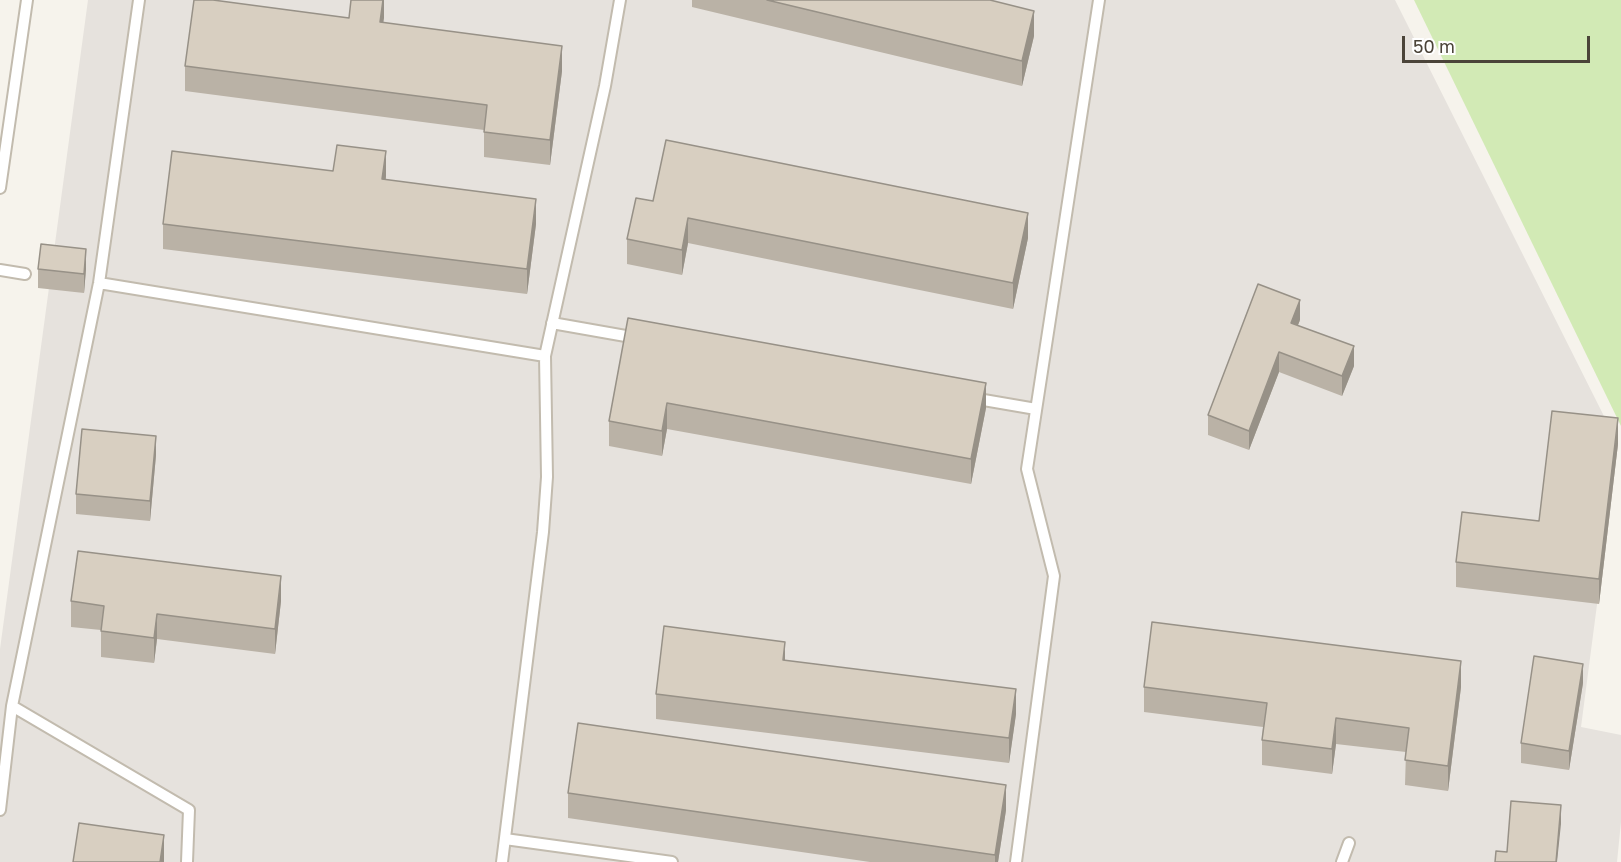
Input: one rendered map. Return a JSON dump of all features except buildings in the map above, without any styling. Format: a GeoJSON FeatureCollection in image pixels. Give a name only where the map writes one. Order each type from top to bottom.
{"type":"FeatureCollection","features":[{"type":"Feature","properties":{"kind":"lane"},"geometry":{"type":"LineString","coordinates":[[0,188],[27,0]]}},
{"type":"Feature","properties":{"kind":"lane"},"geometry":{"type":"LineString","coordinates":[[0,810],[12,706],[99,283],[139,0]]}},
{"type":"Feature","properties":{"kind":"lane"},"geometry":{"type":"LineString","coordinates":[[502,862],[543,532],[547,477],[545,356],[605,86],[620,0]]}},
{"type":"Feature","properties":{"kind":"lane"},"geometry":{"type":"LineString","coordinates":[[1016,862],[1054,576],[1027,469],[1099,0]]}},
{"type":"Feature","properties":{"kind":"lane"},"geometry":{"type":"LineString","coordinates":[[0,270],[25,274]]}},
{"type":"Feature","properties":{"kind":"lane"},"geometry":{"type":"LineString","coordinates":[[99,283],[545,356]]}},
{"type":"Feature","properties":{"kind":"lane"},"geometry":{"type":"LineString","coordinates":[[552,323],[644,339]]}},
{"type":"Feature","properties":{"kind":"lane"},"geometry":{"type":"LineString","coordinates":[[956,395],[1036,410]]}},
{"type":"Feature","properties":{"kind":"lane"},"geometry":{"type":"LineString","coordinates":[[12,706],[189,810],[187,862]]}},
{"type":"Feature","properties":{"kind":"lane"},"geometry":{"type":"LineString","coordinates":[[505,840],[672,862]]}},
{"type":"Feature","properties":{"kind":"lane"},"geometry":{"type":"LineString","coordinates":[[1342,862],[1349,843]]}},
{"type":"Feature","properties":{"kind":"shaded area"},"geometry":{"type":"Polygon","coordinates":[[[88,0],[1395,0],[1618,444],[1581,727],[1621,735],[1621,822],[1617,862],[0,862],[0,649],[88,0]]]}},
{"type":"Feature","properties":{"kind":"green space"},"geometry":{"type":"Polygon","coordinates":[[[1414,0],[1621,0],[1621,426],[1414,0]]]}}]}
